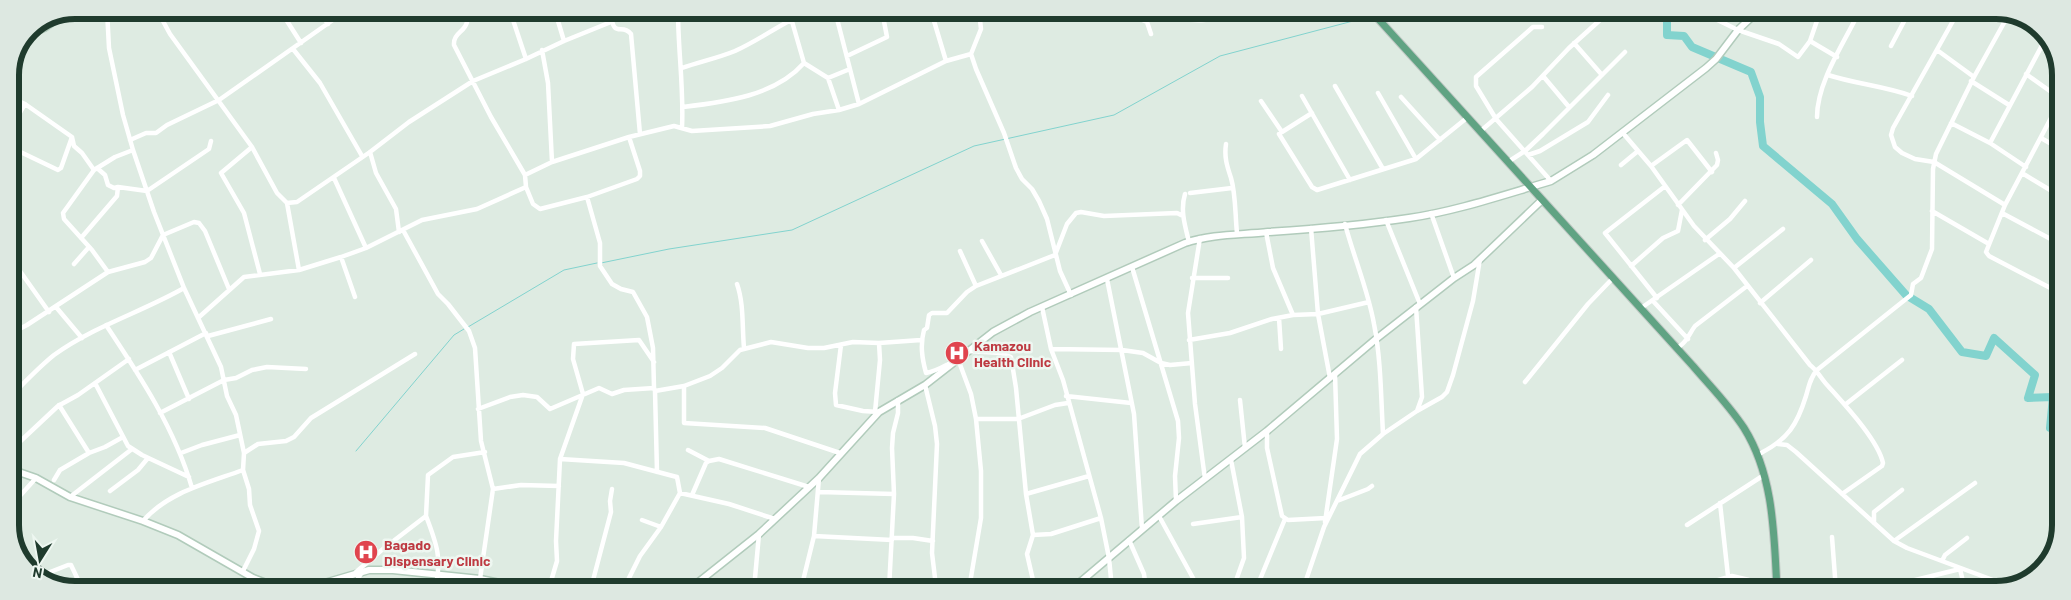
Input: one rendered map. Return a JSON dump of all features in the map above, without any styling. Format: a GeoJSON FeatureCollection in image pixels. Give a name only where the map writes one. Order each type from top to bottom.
{"type":"FeatureCollection","features":[{"type":"Feature","properties":{"kind":"main road"},"geometry":{"type":"LineString","coordinates":[[1378,19],[1533,186],[1542,200],[1644,306],[1731,402],[1753,435],[1769,477],[1775,507],[1778,581]]}},
{"type":"Feature","properties":{"kind":"main road"},"geometry":{"type":"LineString","coordinates":[[1384,19],[1483,128],[1730,409],[1750,438],[1764,475],[1772,508],[1778,581]]}},
{"type":"Feature","properties":{"kind":"street"},"geometry":{"type":"LineString","coordinates":[[107,19],[109,48],[133,150],[184,288],[221,367],[227,396],[236,415],[244,453],[243,470],[249,488],[250,505],[259,531],[254,549],[242,571]]}},
{"type":"Feature","properties":{"kind":"street"},"geometry":{"type":"LineString","coordinates":[[162,19],[178,46],[252,147],[277,193],[287,203],[299,270]]}},
{"type":"Feature","properties":{"kind":"street"},"geometry":{"type":"LineString","coordinates":[[286,19],[301,43]]}},
{"type":"Feature","properties":{"kind":"street"},"geometry":{"type":"LineString","coordinates":[[324,19],[328,24]]}},
{"type":"Feature","properties":{"kind":"street"},"geometry":{"type":"LineString","coordinates":[[130,140],[146,133],[156,132],[219,100],[335,19]]}},
{"type":"Feature","properties":{"kind":"street"},"geometry":{"type":"LineString","coordinates":[[466,19],[468,22],[456,35],[454,45],[524,175],[526,187],[533,204],[540,209],[587,197],[637,179],[640,176],[640,170],[629,137]]}},
{"type":"Feature","properties":{"kind":"street"},"geometry":{"type":"LineString","coordinates":[[513,19],[526,59]]}},
{"type":"Feature","properties":{"kind":"street"},"geometry":{"type":"LineString","coordinates":[[557,19],[564,40]]}},
{"type":"Feature","properties":{"kind":"street"},"geometry":{"type":"LineString","coordinates":[[611,19],[616,29],[629,31],[632,34],[640,134]]}},
{"type":"Feature","properties":{"kind":"street"},"geometry":{"type":"LineString","coordinates":[[678,19],[678,43],[682,68],[682,128]]}},
{"type":"Feature","properties":{"kind":"street"},"geometry":{"type":"LineString","coordinates":[[837,19],[859,104]]}},
{"type":"Feature","properties":{"kind":"street"},"geometry":{"type":"LineString","coordinates":[[847,56],[887,38],[883,19]]}},
{"type":"Feature","properties":{"kind":"street"},"geometry":{"type":"LineString","coordinates":[[933,19],[946,61]]}},
{"type":"Feature","properties":{"kind":"street"},"geometry":{"type":"LineString","coordinates":[[980,19],[981,29],[971,54],[1004,133],[1016,168],[1022,179],[1032,189],[1047,219],[1060,271],[1072,295]]}},
{"type":"Feature","properties":{"kind":"street"},"geometry":{"type":"LineString","coordinates":[[1140,19],[1147,22],[1151,34]]}},
{"type":"Feature","properties":{"kind":"street"},"geometry":{"type":"LineString","coordinates":[[1197,19],[1216,19]]}},
{"type":"Feature","properties":{"kind":"street"},"geometry":{"type":"LineString","coordinates":[[1483,128],[1496,119],[1543,76],[1574,43],[1602,19]]}},
{"type":"Feature","properties":{"kind":"street"},"geometry":{"type":"LineString","coordinates":[[1715,19],[1738,30],[1779,44],[1798,57],[1810,41],[1818,19]]}},
{"type":"Feature","properties":{"kind":"street"},"geometry":{"type":"LineString","coordinates":[[701,581],[759,534],[819,478],[877,412],[925,385],[993,332],[1042,307],[1200,238],[1386,220],[1431,213],[1473,204],[1551,180],[1594,155],[1718,56],[1738,30],[1750,19]]}},
{"type":"Feature","properties":{"kind":"street"},"geometry":{"type":"LineString","coordinates":[[1817,117],[1817,104],[1828,76],[1856,19]]}},
{"type":"Feature","properties":{"kind":"street"},"geometry":{"type":"LineString","coordinates":[[1891,46],[1905,19]]}},
{"type":"Feature","properties":{"kind":"street"},"geometry":{"type":"LineString","coordinates":[[1954,19],[1893,128],[1891,135],[1895,147],[1902,153],[1915,159],[1934,162],[2005,204]]}},
{"type":"Feature","properties":{"kind":"street"},"geometry":{"type":"LineString","coordinates":[[682,68],[733,52],[758,40],[773,29],[791,20],[804,63],[828,78],[839,110]]}},
{"type":"Feature","properties":{"kind":"street"},"geometry":{"type":"LineString","coordinates":[[1761,453],[1778,444],[1794,426],[1799,417],[1810,380],[1817,370],[1910,296],[1913,284],[1921,278],[1932,249],[1934,162],[1936,154],[1973,79],[2006,20]]}},
{"type":"Feature","properties":{"kind":"street"},"geometry":{"type":"LineString","coordinates":[[287,203],[297,202],[334,178],[409,122],[473,81],[526,59],[564,40],[611,22]]}},
{"type":"Feature","properties":{"kind":"street"},"geometry":{"type":"LineString","coordinates":[[1542,27],[1533,27],[1476,78],[1476,86],[1496,119],[1551,180]]}},
{"type":"Feature","properties":{"kind":"street"},"geometry":{"type":"LineString","coordinates":[[1810,41],[1837,57]]}},
{"type":"Feature","properties":{"kind":"street"},"geometry":{"type":"LineString","coordinates":[[1574,43],[1602,75]]}},
{"type":"Feature","properties":{"kind":"street"},"geometry":{"type":"LineString","coordinates":[[1990,143],[2043,44]]}},
{"type":"Feature","properties":{"kind":"street"},"geometry":{"type":"LineString","coordinates":[[292,49],[320,84],[362,156]]}},
{"type":"Feature","properties":{"kind":"street"},"geometry":{"type":"LineString","coordinates":[[542,50],[548,83],[552,162]]}},
{"type":"Feature","properties":{"kind":"street"},"geometry":{"type":"LineString","coordinates":[[1937,50],[2010,106]]}},
{"type":"Feature","properties":{"kind":"street"},"geometry":{"type":"LineString","coordinates":[[1527,153],[1569,107],[1625,52]]}},
{"type":"Feature","properties":{"kind":"street"},"geometry":{"type":"LineString","coordinates":[[524,175],[552,162],[629,137],[674,126],[692,131],[770,126],[813,114],[839,110],[859,104],[946,61],[971,54]]}},
{"type":"Feature","properties":{"kind":"street"},"geometry":{"type":"LineString","coordinates":[[683,107],[717,103],[779,84],[794,74],[804,63]]}},
{"type":"Feature","properties":{"kind":"street"},"geometry":{"type":"LineString","coordinates":[[828,78],[850,69]]}},
{"type":"Feature","properties":{"kind":"street"},"geometry":{"type":"LineString","coordinates":[[2026,74],[2052,93]]}},
{"type":"Feature","properties":{"kind":"street"},"geometry":{"type":"LineString","coordinates":[[1543,76],[1569,107]]}},
{"type":"Feature","properties":{"kind":"street"},"geometry":{"type":"LineString","coordinates":[[1828,76],[1880,86],[1912,96]]}},
{"type":"Feature","properties":{"kind":"street"},"geometry":{"type":"LineString","coordinates":[[1335,86],[1383,170]]}},
{"type":"Feature","properties":{"kind":"street"},"geometry":{"type":"LineString","coordinates":[[1378,92],[1416,159]]}},
{"type":"Feature","properties":{"kind":"street"},"geometry":{"type":"LineString","coordinates":[[1511,160],[1527,153],[1540,151],[1588,122],[1608,95]]}},
{"type":"Feature","properties":{"kind":"street"},"geometry":{"type":"LineString","coordinates":[[1302,96],[1350,180]]}},
{"type":"Feature","properties":{"kind":"street"},"geometry":{"type":"LineString","coordinates":[[1402,97],[1440,140]]}},
{"type":"Feature","properties":{"kind":"street"},"geometry":{"type":"LineString","coordinates":[[19,101],[72,137],[74,146],[96,169],[105,175],[108,185],[114,188],[147,191],[209,149],[211,141]]}},
{"type":"Feature","properties":{"kind":"street"},"geometry":{"type":"LineString","coordinates":[[1261,101],[1282,132],[1312,113]]}},
{"type":"Feature","properties":{"kind":"street"},"geometry":{"type":"LineString","coordinates":[[19,114],[25,104]]}},
{"type":"Feature","properties":{"kind":"street"},"geometry":{"type":"LineString","coordinates":[[1280,134],[1314,189],[1350,180],[1416,159],[1468,117]]}},
{"type":"Feature","properties":{"kind":"street"},"geometry":{"type":"LineString","coordinates":[[2052,117],[2005,204],[1986,255],[2052,289]]}},
{"type":"Feature","properties":{"kind":"street"},"geometry":{"type":"LineString","coordinates":[[1951,123],[1990,143],[2026,166]]}},
{"type":"Feature","properties":{"kind":"street"},"geometry":{"type":"LineString","coordinates":[[1622,132],[1706,240],[1734,268],[1760,303],[1817,370],[1826,385],[1846,404],[1868,435],[1883,463],[1882,466],[1842,494]]}},
{"type":"Feature","properties":{"kind":"street"},"geometry":{"type":"LineString","coordinates":[[19,151],[58,170],[61,168],[72,137]]}},
{"type":"Feature","properties":{"kind":"street"},"geometry":{"type":"LineString","coordinates":[[2041,138],[2052,144]]}},
{"type":"Feature","properties":{"kind":"street"},"geometry":{"type":"LineString","coordinates":[[1650,166],[1687,140],[1712,172]]}},
{"type":"Feature","properties":{"kind":"street"},"geometry":{"type":"LineString","coordinates":[[1226,144],[1224,155],[1232,188],[1237,233]]}},
{"type":"Feature","properties":{"kind":"street"},"geometry":{"type":"LineString","coordinates":[[252,147],[221,173],[244,213],[260,274]]}},
{"type":"Feature","properties":{"kind":"street"},"geometry":{"type":"LineString","coordinates":[[108,272],[90,247],[64,219],[63,213],[96,169],[114,158],[133,150]]}},
{"type":"Feature","properties":{"kind":"street"},"geometry":{"type":"LineString","coordinates":[[1621,165],[1638,151]]}},
{"type":"Feature","properties":{"kind":"street"},"geometry":{"type":"LineString","coordinates":[[370,152],[376,173],[396,209],[401,231],[438,294],[448,304],[471,336],[477,366],[481,441],[493,489],[480,579]]}},
{"type":"Feature","properties":{"kind":"street"},"geometry":{"type":"LineString","coordinates":[[1678,205],[1712,172],[1717,165],[1716,153]]}},
{"type":"Feature","properties":{"kind":"street"},"geometry":{"type":"LineString","coordinates":[[2022,173],[2052,191]]}},
{"type":"Feature","properties":{"kind":"street"},"geometry":{"type":"LineString","coordinates":[[334,178],[366,248]]}},
{"type":"Feature","properties":{"kind":"street"},"geometry":{"type":"LineString","coordinates":[[81,238],[117,196],[118,187]]}},
{"type":"Feature","properties":{"kind":"street"},"geometry":{"type":"LineString","coordinates":[[198,318],[244,276],[299,270],[341,257],[366,248],[422,220],[478,209],[526,187]]}},
{"type":"Feature","properties":{"kind":"street"},"geometry":{"type":"LineString","coordinates":[[1664,187],[1604,233],[1655,300],[1688,338]]}},
{"type":"Feature","properties":{"kind":"street"},"geometry":{"type":"LineString","coordinates":[[1189,242],[1183,216],[1183,201],[1188,194],[1232,188]]}},
{"type":"Feature","properties":{"kind":"street"},"geometry":{"type":"LineString","coordinates":[[587,197],[600,243],[600,266],[612,284],[633,292],[647,317],[654,362],[657,472]]}},
{"type":"Feature","properties":{"kind":"street"},"geometry":{"type":"LineString","coordinates":[[1082,581],[1176,501],[1267,432],[1376,339],[1454,278],[1469,269],[1542,200]]}},
{"type":"Feature","properties":{"kind":"street"},"geometry":{"type":"LineString","coordinates":[[1706,240],[1730,219],[1745,201]]}},
{"type":"Feature","properties":{"kind":"street"},"geometry":{"type":"LineString","coordinates":[[1631,266],[1663,238],[1678,231],[1682,210]]}},
{"type":"Feature","properties":{"kind":"street"},"geometry":{"type":"LineString","coordinates":[[1932,211],[1989,244]]}},
{"type":"Feature","properties":{"kind":"street"},"geometry":{"type":"LineString","coordinates":[[958,359],[936,371],[926,372],[922,359],[921,340],[924,330],[927,328],[930,314],[946,314],[967,292],[976,286],[1055,255],[1067,224],[1076,213],[1081,212],[1104,216],[1177,213],[1183,216]]}},
{"type":"Feature","properties":{"kind":"street"},"geometry":{"type":"LineString","coordinates":[[1431,213],[1454,278]]}},
{"type":"Feature","properties":{"kind":"street"},"geometry":{"type":"LineString","coordinates":[[2002,213],[2052,240]]}},
{"type":"Feature","properties":{"kind":"street"},"geometry":{"type":"LineString","coordinates":[[1386,220],[1418,306],[1422,397],[1417,411]]}},
{"type":"Feature","properties":{"kind":"street"},"geometry":{"type":"LineString","coordinates":[[19,329],[49,312],[108,272],[145,262],[151,258],[163,235],[194,222],[199,223],[205,231],[229,289]]}},
{"type":"Feature","properties":{"kind":"street"},"geometry":{"type":"LineString","coordinates":[[1345,224],[1370,302],[1376,339],[1383,434]]}},
{"type":"Feature","properties":{"kind":"street"},"geometry":{"type":"LineString","coordinates":[[1306,581],[1326,518],[1337,439],[1332,376],[1318,314],[1311,228]]}},
{"type":"Feature","properties":{"kind":"street"},"geometry":{"type":"LineString","coordinates":[[1734,268],[1783,229]]}},
{"type":"Feature","properties":{"kind":"street"},"geometry":{"type":"LineString","coordinates":[[1266,232],[1273,268],[1293,315]]}},
{"type":"Feature","properties":{"kind":"street"},"geometry":{"type":"LineString","coordinates":[[1200,238],[1192,278],[1188,313],[1195,404],[1205,478]]}},
{"type":"Feature","properties":{"kind":"street"},"geometry":{"type":"LineString","coordinates":[[982,240],[1001,275]]}},
{"type":"Feature","properties":{"kind":"street"},"geometry":{"type":"LineString","coordinates":[[74,264],[90,247]]}},
{"type":"Feature","properties":{"kind":"street"},"geometry":{"type":"LineString","coordinates":[[960,251],[976,286]]}},
{"type":"Feature","properties":{"kind":"street"},"geometry":{"type":"LineString","coordinates":[[1644,306],[1719,254]]}},
{"type":"Feature","properties":{"kind":"street"},"geometry":{"type":"LineString","coordinates":[[341,257],[355,298]]}},
{"type":"Feature","properties":{"kind":"street"},"geometry":{"type":"LineString","coordinates":[[1324,527],[1360,454],[1383,434],[1447,392],[1473,301],[1480,258]]}},
{"type":"Feature","properties":{"kind":"street"},"geometry":{"type":"LineString","coordinates":[[1760,303],[1811,260]]}},
{"type":"Feature","properties":{"kind":"street"},"geometry":{"type":"LineString","coordinates":[[1132,267],[1179,426],[1175,476],[1176,501]]}},
{"type":"Feature","properties":{"kind":"street"},"geometry":{"type":"LineString","coordinates":[[19,270],[49,312]]}},
{"type":"Feature","properties":{"kind":"street"},"geometry":{"type":"LineString","coordinates":[[1192,278],[1228,278]]}},
{"type":"Feature","properties":{"kind":"street"},"geometry":{"type":"LineString","coordinates":[[1525,382],[1588,304],[1613,278]]}},
{"type":"Feature","properties":{"kind":"street"},"geometry":{"type":"LineString","coordinates":[[1107,279],[1122,350],[1136,435],[1142,529]]}},
{"type":"Feature","properties":{"kind":"street"},"geometry":{"type":"LineString","coordinates":[[738,284],[742,299],[741,317],[744,348]]}},
{"type":"Feature","properties":{"kind":"street"},"geometry":{"type":"LineString","coordinates":[[1680,346],[1688,338],[1695,326],[1747,286]]}},
{"type":"Feature","properties":{"kind":"street"},"geometry":{"type":"LineString","coordinates":[[19,388],[54,355],[106,325],[184,288]]}},
{"type":"Feature","properties":{"kind":"street"},"geometry":{"type":"LineString","coordinates":[[1189,340],[1230,333],[1278,318],[1318,314],[1370,302]]}},
{"type":"Feature","properties":{"kind":"street"},"geometry":{"type":"LineString","coordinates":[[56,307],[82,338]]}},
{"type":"Feature","properties":{"kind":"street"},"geometry":{"type":"LineString","coordinates":[[1042,307],[1051,349],[1057,362],[1101,518],[1111,581]]}},
{"type":"Feature","properties":{"kind":"street"},"geometry":{"type":"LineString","coordinates":[[1278,318],[1281,349]]}},
{"type":"Feature","properties":{"kind":"street"},"geometry":{"type":"LineString","coordinates":[[136,368],[207,335],[271,319]]}},
{"type":"Feature","properties":{"kind":"street"},"geometry":{"type":"LineString","coordinates":[[106,325],[136,368],[160,413],[181,453],[192,488]]}},
{"type":"Feature","properties":{"kind":"street"},"geometry":{"type":"LineString","coordinates":[[1230,333],[1232,340]]}},
{"type":"Feature","properties":{"kind":"street"},"geometry":{"type":"LineString","coordinates":[[551,581],[557,561],[556,542],[560,459],[584,394],[573,359],[574,344],[639,340],[654,362]]}},
{"type":"Feature","properties":{"kind":"street"},"geometry":{"type":"LineString","coordinates":[[478,409],[510,397],[523,395],[537,396],[550,409],[599,388],[612,394],[624,390],[684,386],[716,373],[740,350],[771,342],[808,348],[824,348],[853,342],[879,343],[921,340]]}},
{"type":"Feature","properties":{"kind":"street"},"geometry":{"type":"LineString","coordinates":[[877,412],[879,343]]}},
{"type":"Feature","properties":{"kind":"street"},"geometry":{"type":"LineString","coordinates":[[841,344],[835,393],[836,405],[877,412]]}},
{"type":"Feature","properties":{"kind":"street"},"geometry":{"type":"LineString","coordinates":[[1051,349],[1122,350],[1144,353],[1161,363],[1170,365],[1192,363]]}},
{"type":"Feature","properties":{"kind":"street"},"geometry":{"type":"LineString","coordinates":[[968,351],[1001,353],[1011,357],[1016,388],[1026,494],[1033,535],[1027,554],[1034,581]]}},
{"type":"Feature","properties":{"kind":"street"},"geometry":{"type":"LineString","coordinates":[[170,352],[189,399]]}},
{"type":"Feature","properties":{"kind":"street"},"geometry":{"type":"LineString","coordinates":[[244,453],[258,444],[286,441],[294,437],[311,418],[415,354]]}},
{"type":"Feature","properties":{"kind":"street"},"geometry":{"type":"LineString","coordinates":[[19,443],[59,405],[129,359]]}},
{"type":"Feature","properties":{"kind":"street"},"geometry":{"type":"LineString","coordinates":[[958,359],[971,394],[976,419],[980,471],[981,518],[970,581]]}},
{"type":"Feature","properties":{"kind":"street"},"geometry":{"type":"LineString","coordinates":[[1846,404],[1902,360]]}},
{"type":"Feature","properties":{"kind":"street"},"geometry":{"type":"LineString","coordinates":[[160,413],[224,380],[236,378],[252,370],[267,367],[306,369]]}},
{"type":"Feature","properties":{"kind":"street"},"geometry":{"type":"LineString","coordinates":[[95,383],[123,437],[132,449],[189,477]]}},
{"type":"Feature","properties":{"kind":"street"},"geometry":{"type":"LineString","coordinates":[[925,385],[935,426],[937,444],[932,553],[935,581]]}},
{"type":"Feature","properties":{"kind":"street"},"geometry":{"type":"LineString","coordinates":[[684,386],[684,423],[765,428],[840,453]]}},
{"type":"Feature","properties":{"kind":"street"},"geometry":{"type":"LineString","coordinates":[[1066,396],[1131,403]]}},
{"type":"Feature","properties":{"kind":"street"},"geometry":{"type":"LineString","coordinates":[[889,581],[894,494],[892,448],[898,400]]}},
{"type":"Feature","properties":{"kind":"street"},"geometry":{"type":"LineString","coordinates":[[1240,400],[1245,448]]}},
{"type":"Feature","properties":{"kind":"street"},"geometry":{"type":"LineString","coordinates":[[976,419],[1018,419],[1055,405],[1068,403]]}},
{"type":"Feature","properties":{"kind":"street"},"geometry":{"type":"LineString","coordinates":[[59,405],[89,453]]}},
{"type":"Feature","properties":{"kind":"street"},"geometry":{"type":"LineString","coordinates":[[1267,432],[1267,448],[1282,516],[1285,519]]}},
{"type":"Feature","properties":{"kind":"street"},"geometry":{"type":"LineString","coordinates":[[181,453],[202,445],[240,435]]}},
{"type":"Feature","properties":{"kind":"street"},"geometry":{"type":"LineString","coordinates":[[54,480],[60,470],[89,453],[106,447],[123,437]]}},
{"type":"Feature","properties":{"kind":"street"},"geometry":{"type":"LineString","coordinates":[[1778,444],[1787,445],[1894,541],[1907,548],[1995,581]]}},
{"type":"Feature","properties":{"kind":"street"},"geometry":{"type":"LineString","coordinates":[[70,497],[132,449]]}},
{"type":"Feature","properties":{"kind":"street"},"geometry":{"type":"LineString","coordinates":[[688,450],[709,461]]}},
{"type":"Feature","properties":{"kind":"street"},"geometry":{"type":"LineString","coordinates":[[437,581],[439,576],[438,549],[426,516],[428,475],[454,457],[485,452]]}},
{"type":"Feature","properties":{"kind":"street"},"geometry":{"type":"LineString","coordinates":[[110,491],[138,470],[148,458]]}},
{"type":"Feature","properties":{"kind":"street"},"geometry":{"type":"LineString","coordinates":[[560,459],[624,463],[677,477],[680,493],[661,526],[640,556],[628,581]]}},
{"type":"Feature","properties":{"kind":"street"},"geometry":{"type":"LineString","coordinates":[[692,495],[706,463],[718,459],[809,487]]}},
{"type":"Feature","properties":{"kind":"street"},"geometry":{"type":"LineString","coordinates":[[1231,460],[1242,517],[1244,561],[1236,581]]}},
{"type":"Feature","properties":{"kind":"street"},"geometry":{"type":"LineString","coordinates":[[143,521],[160,504],[192,488],[243,470]]}},
{"type":"Feature","properties":{"kind":"street"},"geometry":{"type":"LineString","coordinates":[[19,473],[36,478],[70,497],[143,521],[199,546],[259,581]]}},
{"type":"Feature","properties":{"kind":"street"},"geometry":{"type":"LineString","coordinates":[[1687,525],[1764,475]]}},
{"type":"Feature","properties":{"kind":"street"},"geometry":{"type":"LineString","coordinates":[[1026,494],[1089,476]]}},
{"type":"Feature","properties":{"kind":"street"},"geometry":{"type":"LineString","coordinates":[[19,497],[36,478]]}},
{"type":"Feature","properties":{"kind":"street"},"geometry":{"type":"LineString","coordinates":[[802,581],[814,536],[819,478]]}},
{"type":"Feature","properties":{"kind":"street"},"geometry":{"type":"LineString","coordinates":[[1894,541],[1975,483]]}},
{"type":"Feature","properties":{"kind":"street"},"geometry":{"type":"LineString","coordinates":[[493,489],[521,485],[558,486]]}},
{"type":"Feature","properties":{"kind":"street"},"geometry":{"type":"LineString","coordinates":[[1337,501],[1372,486]]}},
{"type":"Feature","properties":{"kind":"street"},"geometry":{"type":"LineString","coordinates":[[593,581],[611,512],[612,489]]}},
{"type":"Feature","properties":{"kind":"street"},"geometry":{"type":"LineString","coordinates":[[1874,523],[1874,512],[1902,490]]}},
{"type":"Feature","properties":{"kind":"street"},"geometry":{"type":"LineString","coordinates":[[819,492],[894,494]]}},
{"type":"Feature","properties":{"kind":"street"},"geometry":{"type":"LineString","coordinates":[[680,493],[730,504],[775,519]]}},
{"type":"Feature","properties":{"kind":"street"},"geometry":{"type":"LineString","coordinates":[[1720,503],[1728,576]]}},
{"type":"Feature","properties":{"kind":"street"},"geometry":{"type":"LineString","coordinates":[[355,581],[359,572],[382,549],[426,516]]}},
{"type":"Feature","properties":{"kind":"street"},"geometry":{"type":"LineString","coordinates":[[1158,516],[1195,581]]}},
{"type":"Feature","properties":{"kind":"street"},"geometry":{"type":"LineString","coordinates":[[1193,524],[1242,517]]}},
{"type":"Feature","properties":{"kind":"street"},"geometry":{"type":"LineString","coordinates":[[1033,535],[1051,534],[1101,518]]}},
{"type":"Feature","properties":{"kind":"street"},"geometry":{"type":"LineString","coordinates":[[1285,519],[1326,518]]}},
{"type":"Feature","properties":{"kind":"street"},"geometry":{"type":"LineString","coordinates":[[1259,581],[1285,519]]}},
{"type":"Feature","properties":{"kind":"street"},"geometry":{"type":"LineString","coordinates":[[642,520],[661,526]]}},
{"type":"Feature","properties":{"kind":"street"},"geometry":{"type":"LineString","coordinates":[[755,581],[759,534]]}},
{"type":"Feature","properties":{"kind":"street"},"geometry":{"type":"LineString","coordinates":[[814,536],[913,538],[933,541]]}},
{"type":"Feature","properties":{"kind":"street"},"geometry":{"type":"LineString","coordinates":[[1832,537],[1836,581]]}},
{"type":"Feature","properties":{"kind":"street"},"geometry":{"type":"LineString","coordinates":[[1942,561],[1945,555],[1967,538]]}},
{"type":"Feature","properties":{"kind":"street"},"geometry":{"type":"LineString","coordinates":[[1129,540],[1144,574],[1145,581]]}},
{"type":"Feature","properties":{"kind":"street"},"geometry":{"type":"LineString","coordinates":[[46,574],[71,565],[79,581]]}},
{"type":"Feature","properties":{"kind":"street"},"geometry":{"type":"LineString","coordinates":[[1911,581],[1960,569]]}},
{"type":"Feature","properties":{"kind":"street"},"geometry":{"type":"LineString","coordinates":[[1960,569],[1963,581]]}},
{"type":"Feature","properties":{"kind":"street"},"geometry":{"type":"LineString","coordinates":[[331,581],[359,572],[393,570],[487,581]]}},
{"type":"Feature","properties":{"kind":"street"},"geometry":{"type":"LineString","coordinates":[[1715,581],[1728,576],[1749,580],[1778,581]]}},
{"type":"Feature","properties":{"kind":"street"},"geometry":{"type":"LineString","coordinates":[[251,581],[255,580]]}},
{"type":"Feature","properties":{"kind":"waterway"},"geometry":{"type":"LineString","coordinates":[[601,263],[669,249],[792,230],[974,146],[1114,115],[1220,56],[1361,19]]}},
{"type":"Feature","properties":{"kind":"waterway"},"geometry":{"type":"LineString","coordinates":[[1667,19],[1667,35],[1684,36],[1692,47],[1751,72],[1760,97],[1760,122],[1763,146],[1832,204],[1857,239],[1906,295],[1929,309],[1962,352],[1986,356],[1994,338],[2035,375],[2028,398],[2052,397]]}},
{"type":"Feature","properties":{"kind":"waterway"},"geometry":{"type":"LineString","coordinates":[[468,327],[564,270],[597,263]]}},
{"type":"Feature","properties":{"kind":"waterway"},"geometry":{"type":"LineString","coordinates":[[356,451],[454,335],[464,329]]}},
{"type":"Feature","properties":{"kind":"waterway"},"geometry":{"type":"LineString","coordinates":[[2052,407],[2050,428],[2052,427]]}},
{"type":"Feature","properties":{"kind":"place","name":"Kamazou Health Clinic"},"geometry":{"type":"Point","coordinates":[957,353]}},
{"type":"Feature","properties":{"kind":"place","name":"Bagado Dispensary Clinic"},"geometry":{"type":"Point","coordinates":[366,552]}}]}
